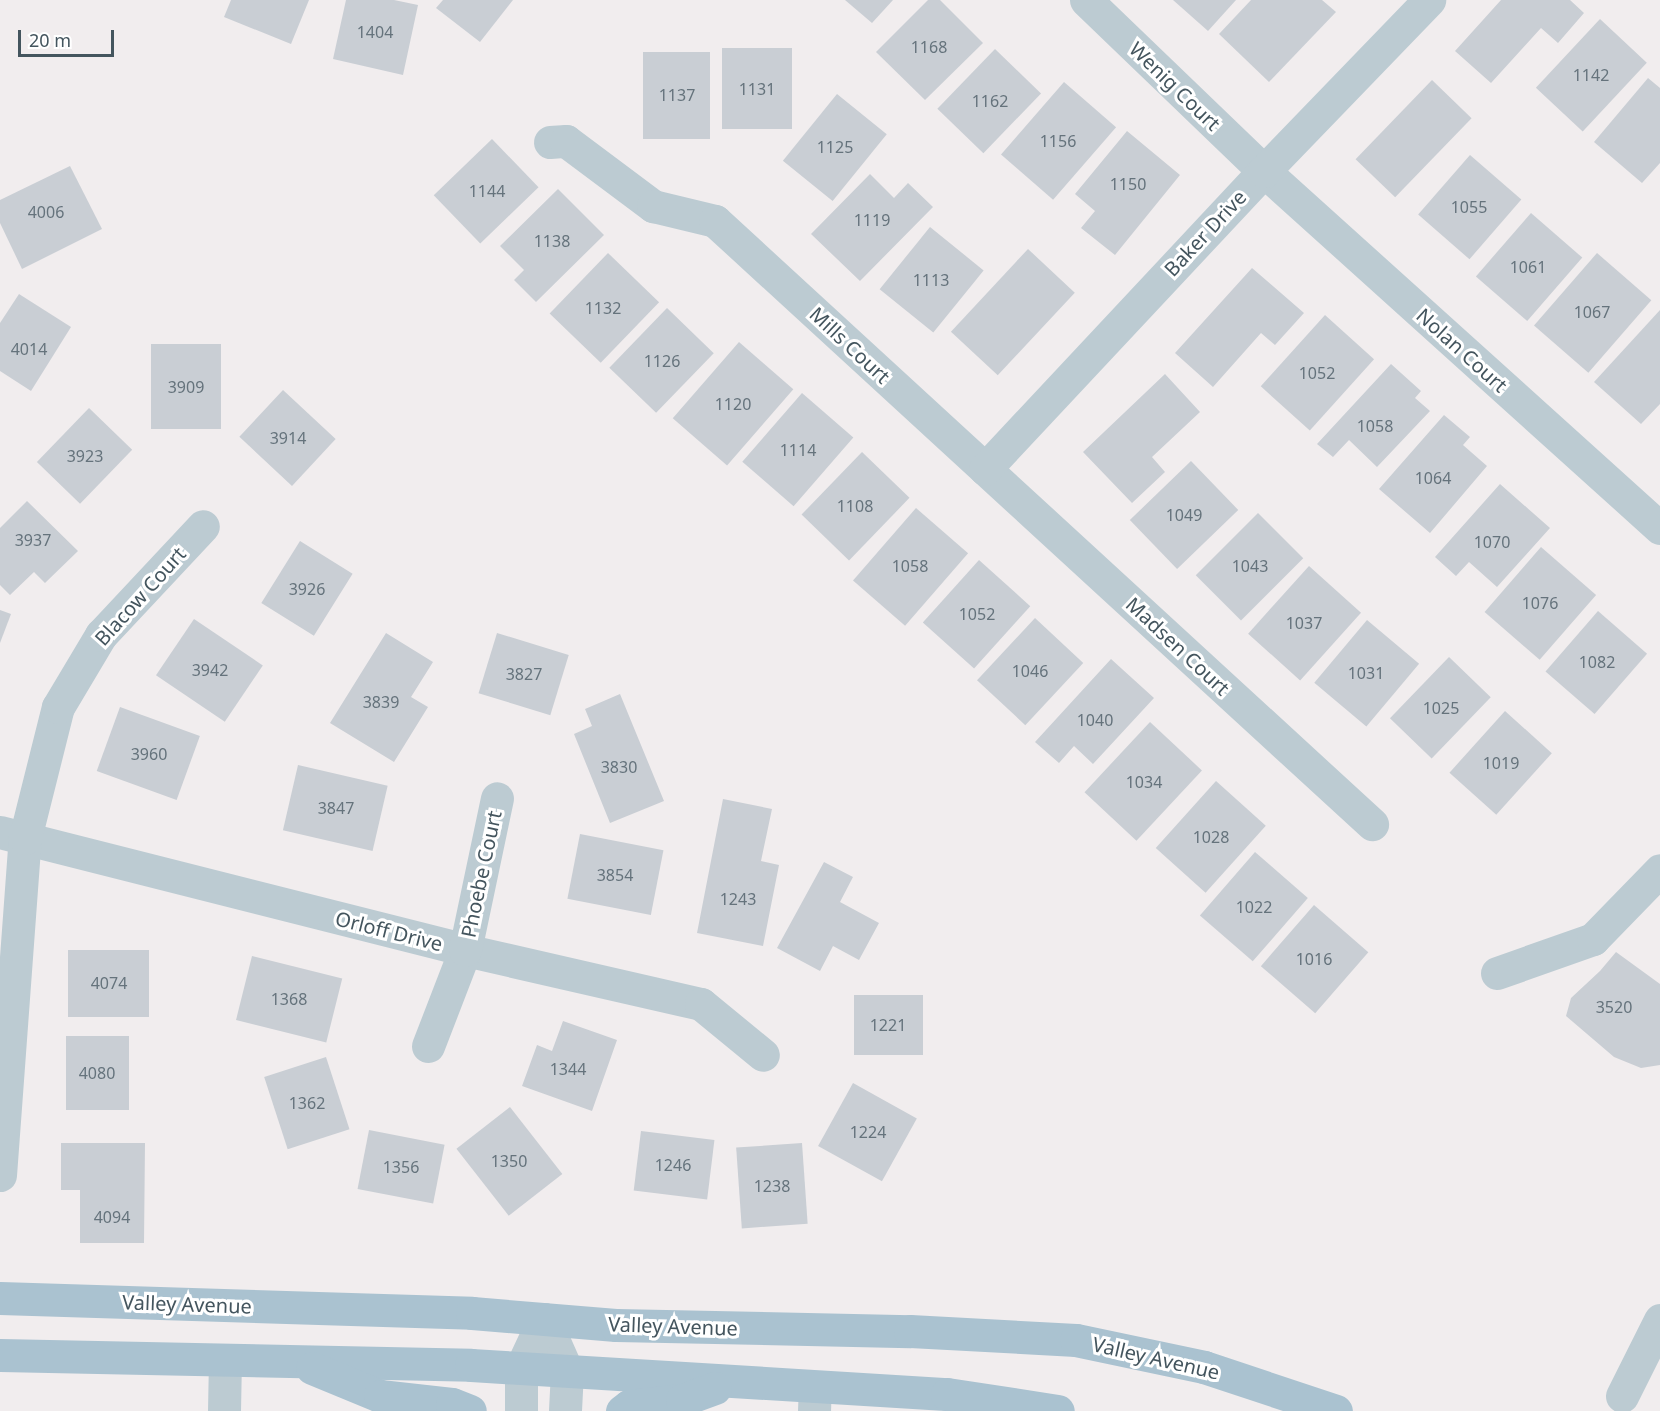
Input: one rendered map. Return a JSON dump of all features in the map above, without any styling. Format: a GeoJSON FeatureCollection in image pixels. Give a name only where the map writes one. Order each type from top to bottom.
{"type":"FeatureCollection","features":[{"type":"Feature","properties":{"kind":"main road","name":"Valley Avenue"},"geometry":{"type":"LineString","coordinates":[[0,1298],[460,1313],[616,1325],[910,1331],[1076,1340],[1204,1367],[1336,1411]]}},
{"type":"Feature","properties":{"kind":"main road"},"geometry":{"type":"LineString","coordinates":[[0,1355],[521,1368],[733,1382],[814,1399],[947,1394],[1058,1411]]}},
{"type":"Feature","properties":{"kind":"main road"},"geometry":{"type":"LineString","coordinates":[[294,1361],[381,1396],[452,1404],[470,1411]]}},
{"type":"Feature","properties":{"kind":"main road"},"geometry":{"type":"LineString","coordinates":[[622,1411],[629,1406],[682,1400],[733,1382]]}},
{"type":"Feature","properties":{"kind":"street","name":"Wenig Court"},"geometry":{"type":"LineString","coordinates":[[1086,0],[1263,171]]}},
{"type":"Feature","properties":{"kind":"street","name":"Baker Drive"},"geometry":{"type":"LineString","coordinates":[[985,469],[1263,171],[1429,0]]}},
{"type":"Feature","properties":{"kind":"street","name":"Mills Court"},"geometry":{"type":"LineString","coordinates":[[550,142],[566,141],[652,206],[715,221],[985,469]]}},
{"type":"Feature","properties":{"kind":"street","name":"Nolan Court"},"geometry":{"type":"LineString","coordinates":[[1263,171],[1660,528]]}},
{"type":"Feature","properties":{"kind":"street","name":"Madsen Court"},"geometry":{"type":"LineString","coordinates":[[985,469],[1372,824]]}},
{"type":"Feature","properties":{"kind":"street","name":"Blacow Court"},"geometry":{"type":"LineString","coordinates":[[0,1175],[12,835],[58,707],[101,635],[203,526]]}},
{"type":"Feature","properties":{"kind":"street","name":"Phoebe Court"},"geometry":{"type":"LineString","coordinates":[[428,1046],[465,950],[497,798]]}},
{"type":"Feature","properties":{"kind":"street","name":"Orloff Drive"},"geometry":{"type":"LineString","coordinates":[[12,835],[465,950],[701,1004],[763,1055]]}},
{"type":"Feature","properties":{"kind":"street"},"geometry":{"type":"LineString","coordinates":[[1497,974],[1593,939],[1660,870]]}},
{"type":"Feature","properties":{"kind":"street"},"geometry":{"type":"LineString","coordinates":[[521,1411],[521,1368],[544,1319]]}},
{"type":"Feature","properties":{"kind":"street"},"geometry":{"type":"LineString","coordinates":[[544,1319],[567,1371],[565,1411]]}},
{"type":"Feature","properties":{"kind":"street"},"geometry":{"type":"LineString","coordinates":[[1622,1396],[1660,1320]]}},
{"type":"Feature","properties":{"kind":"street"},"geometry":{"type":"LineString","coordinates":[[224,1411],[225,1360]]}},
{"type":"Feature","properties":{"kind":"building"},"geometry":{"type":"Polygon","coordinates":[[[231,0],[309,0],[291,44],[224,17],[231,0]]]}},
{"type":"Feature","properties":{"kind":"building"},"geometry":{"type":"Polygon","coordinates":[[[346,0],[394,0],[418,5],[403,75],[333,59],[346,0]]]}},
{"type":"Feature","properties":{"kind":"building"},"geometry":{"type":"Polygon","coordinates":[[[443,0],[513,0],[480,42],[436,8],[443,0]]]}},
{"type":"Feature","properties":{"kind":"building"},"geometry":{"type":"Polygon","coordinates":[[[845,0],[893,0],[872,23],[845,0]]]}},
{"type":"Feature","properties":{"kind":"building"},"geometry":{"type":"Polygon","coordinates":[[[928,0],[940,0],[983,43],[925,100],[876,52],[928,0]]]}},
{"type":"Feature","properties":{"kind":"building"},"geometry":{"type":"Polygon","coordinates":[[[1173,0],[1236,0],[1208,31],[1173,0]]]}},
{"type":"Feature","properties":{"kind":"building"},"geometry":{"type":"Polygon","coordinates":[[[1251,0],[1322,0],[1336,12],[1269,82],[1219,34],[1251,0]]]}},
{"type":"Feature","properties":{"kind":"building"},"geometry":{"type":"Polygon","coordinates":[[[1501,0],[1570,0],[1584,13],[1558,43],[1541,28],[1491,83],[1455,51],[1501,0]]]}},
{"type":"Feature","properties":{"kind":"building"},"geometry":{"type":"Polygon","coordinates":[[[1600,19],[1647,63],[1583,131],[1536,88],[1600,19]]]}},
{"type":"Feature","properties":{"kind":"building"},"geometry":{"type":"Polygon","coordinates":[[[722,48],[792,48],[792,129],[722,129],[722,48]]]}},
{"type":"Feature","properties":{"kind":"building"},"geometry":{"type":"Polygon","coordinates":[[[995,49],[1041,93],[983,153],[937,109],[995,49]]]}},
{"type":"Feature","properties":{"kind":"building"},"geometry":{"type":"Polygon","coordinates":[[[643,52],[710,52],[710,139],[643,139],[643,52]]]}},
{"type":"Feature","properties":{"kind":"building"},"geometry":{"type":"Polygon","coordinates":[[[1648,78],[1660,88],[1660,163],[1642,183],[1594,142],[1648,78]]]}},
{"type":"Feature","properties":{"kind":"building"},"geometry":{"type":"Polygon","coordinates":[[[1432,80],[1472,118],[1395,197],[1356,159],[1432,80]]]}},
{"type":"Feature","properties":{"kind":"building"},"geometry":{"type":"Polygon","coordinates":[[[1064,82],[1116,127],[1053,200],[1001,154],[1064,82]]]}},
{"type":"Feature","properties":{"kind":"building"},"geometry":{"type":"Polygon","coordinates":[[[837,94],[887,134],[833,201],[783,161],[837,94]]]}},
{"type":"Feature","properties":{"kind":"building"},"geometry":{"type":"Polygon","coordinates":[[[1127,131],[1180,175],[1115,255],[1081,228],[1095,211],[1075,194],[1127,131]]]}},
{"type":"Feature","properties":{"kind":"building"},"geometry":{"type":"Polygon","coordinates":[[[492,139],[539,187],[480,243],[434,195],[492,139]]]}},
{"type":"Feature","properties":{"kind":"building"},"geometry":{"type":"Polygon","coordinates":[[[1470,155],[1521,200],[1469,259],[1418,215],[1470,155]]]}},
{"type":"Feature","properties":{"kind":"building"},"geometry":{"type":"Polygon","coordinates":[[[70,166],[102,229],[22,269],[0,223],[0,200],[70,166]]]}},
{"type":"Feature","properties":{"kind":"building"},"geometry":{"type":"Polygon","coordinates":[[[870,174],[894,198],[908,183],[933,207],[860,281],[811,234],[870,174]]]}},
{"type":"Feature","properties":{"kind":"building"},"geometry":{"type":"Polygon","coordinates":[[[558,189],[604,235],[536,302],[514,280],[524,270],[500,246],[558,189]]]}},
{"type":"Feature","properties":{"kind":"building"},"geometry":{"type":"Polygon","coordinates":[[[1531,213],[1582,258],[1527,321],[1476,276],[1531,213]]]}},
{"type":"Feature","properties":{"kind":"building"},"geometry":{"type":"Polygon","coordinates":[[[930,227],[984,270],[933,333],[880,289],[930,227]]]}},
{"type":"Feature","properties":{"kind":"building"},"geometry":{"type":"Polygon","coordinates":[[[1028,249],[1075,293],[998,375],[951,332],[1028,249]]]}},
{"type":"Feature","properties":{"kind":"building"},"geometry":{"type":"Polygon","coordinates":[[[608,253],[659,302],[601,363],[550,313],[608,253]]]}},
{"type":"Feature","properties":{"kind":"building"},"geometry":{"type":"Polygon","coordinates":[[[1597,253],[1651,300],[1588,373],[1534,325],[1597,253]]]}},
{"type":"Feature","properties":{"kind":"building"},"geometry":{"type":"Polygon","coordinates":[[[1252,268],[1304,313],[1275,345],[1261,333],[1213,387],[1175,353],[1252,268]]]}},
{"type":"Feature","properties":{"kind":"building"},"geometry":{"type":"Polygon","coordinates":[[[19,294],[71,327],[31,391],[0,371],[0,323],[19,294]]]}},
{"type":"Feature","properties":{"kind":"building"},"geometry":{"type":"Polygon","coordinates":[[[667,308],[714,353],[656,413],[609,368],[667,308]]]}},
{"type":"Feature","properties":{"kind":"building"},"geometry":{"type":"Polygon","coordinates":[[[1660,310],[1660,404],[1641,424],[1594,382],[1660,310]]]}},
{"type":"Feature","properties":{"kind":"building"},"geometry":{"type":"Polygon","coordinates":[[[1325,315],[1374,359],[1310,431],[1261,386],[1325,315]]]}},
{"type":"Feature","properties":{"kind":"building"},"geometry":{"type":"Polygon","coordinates":[[[739,342],[793,389],[727,465],[673,418],[739,342]]]}},
{"type":"Feature","properties":{"kind":"building"},"geometry":{"type":"Polygon","coordinates":[[[151,344],[221,344],[221,429],[151,429],[151,344]]]}},
{"type":"Feature","properties":{"kind":"building"},"geometry":{"type":"Polygon","coordinates":[[[1391,364],[1421,391],[1415,398],[1430,411],[1377,467],[1349,440],[1333,457],[1317,444],[1391,364]]]}},
{"type":"Feature","properties":{"kind":"building"},"geometry":{"type":"Polygon","coordinates":[[[1165,374],[1200,412],[1152,457],[1165,472],[1132,503],[1083,452],[1165,374]]]}},
{"type":"Feature","properties":{"kind":"building"},"geometry":{"type":"Polygon","coordinates":[[[283,390],[336,439],[292,486],[239,437],[283,390]]]}},
{"type":"Feature","properties":{"kind":"building"},"geometry":{"type":"Polygon","coordinates":[[[802,393],[853,438],[794,506],[742,462],[802,393]]]}},
{"type":"Feature","properties":{"kind":"building"},"geometry":{"type":"Polygon","coordinates":[[[89,408],[132,450],[80,504],[37,462],[89,408]]]}},
{"type":"Feature","properties":{"kind":"building"},"geometry":{"type":"Polygon","coordinates":[[[1444,415],[1470,437],[1463,445],[1487,466],[1430,533],[1379,489],[1444,415]]]}},
{"type":"Feature","properties":{"kind":"building"},"geometry":{"type":"Polygon","coordinates":[[[862,452],[909,498],[849,560],[802,515],[862,452]]]}},
{"type":"Feature","properties":{"kind":"building"},"geometry":{"type":"Polygon","coordinates":[[[1191,461],[1238,510],[1177,569],[1130,520],[1191,461]]]}},
{"type":"Feature","properties":{"kind":"building"},"geometry":{"type":"Polygon","coordinates":[[[1500,484],[1550,528],[1497,587],[1469,562],[1456,576],[1435,557],[1500,484]]]}},
{"type":"Feature","properties":{"kind":"building"},"geometry":{"type":"Polygon","coordinates":[[[27,501],[78,551],[45,583],[34,572],[10,595],[0,585],[0,528],[27,501]]]}},
{"type":"Feature","properties":{"kind":"building"},"geometry":{"type":"Polygon","coordinates":[[[916,508],[968,553],[905,626],[853,580],[916,508]]]}},
{"type":"Feature","properties":{"kind":"building"},"geometry":{"type":"Polygon","coordinates":[[[1258,513],[1303,558],[1241,620],[1196,575],[1258,513]]]}},
{"type":"Feature","properties":{"kind":"building"},"geometry":{"type":"Polygon","coordinates":[[[300,541],[353,574],[314,636],[261,603],[300,541]]]}},
{"type":"Feature","properties":{"kind":"building"},"geometry":{"type":"Polygon","coordinates":[[[1541,547],[1596,595],[1540,660],[1485,612],[1541,547]]]}},
{"type":"Feature","properties":{"kind":"building"},"geometry":{"type":"Polygon","coordinates":[[[979,560],[1030,606],[974,669],[923,622],[979,560]]]}},
{"type":"Feature","properties":{"kind":"building"},"geometry":{"type":"Polygon","coordinates":[[[1309,566],[1361,613],[1300,680],[1248,634],[1309,566]]]}},
{"type":"Feature","properties":{"kind":"building"},"geometry":{"type":"Polygon","coordinates":[[[0,610],[11,614],[0,643],[0,610]]]}},
{"type":"Feature","properties":{"kind":"building"},"geometry":{"type":"Polygon","coordinates":[[[1598,611],[1647,654],[1595,714],[1546,671],[1598,611]]]}},
{"type":"Feature","properties":{"kind":"building"},"geometry":{"type":"Polygon","coordinates":[[[1035,618],[1083,663],[1025,725],[977,680],[1035,618]]]}},
{"type":"Feature","properties":{"kind":"building"},"geometry":{"type":"Polygon","coordinates":[[[194,619],[263,665],[225,722],[156,675],[194,619]]]}},
{"type":"Feature","properties":{"kind":"building"},"geometry":{"type":"Polygon","coordinates":[[[1367,620],[1419,664],[1366,727],[1314,683],[1367,620]]]}},
{"type":"Feature","properties":{"kind":"building"},"geometry":{"type":"Polygon","coordinates":[[[386,633],[433,662],[411,697],[428,707],[394,762],[330,723],[386,633]]]}},
{"type":"Feature","properties":{"kind":"building"},"geometry":{"type":"Polygon","coordinates":[[[497,633],[569,655],[550,715],[479,693],[497,633]]]}},
{"type":"Feature","properties":{"kind":"building"},"geometry":{"type":"Polygon","coordinates":[[[1449,657],[1491,697],[1432,758],[1390,718],[1449,657]]]}},
{"type":"Feature","properties":{"kind":"building"},"geometry":{"type":"Polygon","coordinates":[[[1111,659],[1154,698],[1093,764],[1074,746],[1059,763],[1035,742],[1111,659]]]}},
{"type":"Feature","properties":{"kind":"building"},"geometry":{"type":"Polygon","coordinates":[[[620,694],[664,801],[610,823],[574,734],[592,726],[585,709],[620,694]]]}},
{"type":"Feature","properties":{"kind":"building"},"geometry":{"type":"Polygon","coordinates":[[[120,707],[200,736],[177,800],[97,771],[120,707]]]}},
{"type":"Feature","properties":{"kind":"building"},"geometry":{"type":"Polygon","coordinates":[[[1505,711],[1552,753],[1496,815],[1449,773],[1505,711]]]}},
{"type":"Feature","properties":{"kind":"building"},"geometry":{"type":"Polygon","coordinates":[[[1150,722],[1202,770],[1136,841],[1085,792],[1150,722]]]}},
{"type":"Feature","properties":{"kind":"building"},"geometry":{"type":"Polygon","coordinates":[[[298,765],[388,786],[373,851],[283,830],[298,765]]]}},
{"type":"Feature","properties":{"kind":"building"},"geometry":{"type":"Polygon","coordinates":[[[1216,781],[1266,826],[1206,893],[1156,848],[1216,781]]]}},
{"type":"Feature","properties":{"kind":"building"},"geometry":{"type":"Polygon","coordinates":[[[723,799],[772,809],[761,861],[779,865],[763,946],[697,933],[723,799]]]}},
{"type":"Feature","properties":{"kind":"building"},"geometry":{"type":"Polygon","coordinates":[[[580,834],[663,850],[651,915],[567,899],[580,834]]]}},
{"type":"Feature","properties":{"kind":"building"},"geometry":{"type":"Polygon","coordinates":[[[1255,852],[1308,898],[1253,961],[1200,915],[1255,852]]]}},
{"type":"Feature","properties":{"kind":"building"},"geometry":{"type":"Polygon","coordinates":[[[824,862],[853,877],[840,902],[879,923],[859,960],[833,946],[820,971],[777,948],[824,862]]]}},
{"type":"Feature","properties":{"kind":"building"},"geometry":{"type":"Polygon","coordinates":[[[1314,905],[1368,952],[1315,1013],[1261,966],[1314,905]]]}},
{"type":"Feature","properties":{"kind":"building"},"geometry":{"type":"Polygon","coordinates":[[[68,950],[149,950],[149,1017],[68,1017],[68,950]]]}},
{"type":"Feature","properties":{"kind":"building"},"geometry":{"type":"Polygon","coordinates":[[[1616,952],[1660,984],[1660,1065],[1641,1068],[1614,1057],[1566,1016],[1571,998],[1600,971],[1616,952]]]}},
{"type":"Feature","properties":{"kind":"building"},"geometry":{"type":"Polygon","coordinates":[[[252,956],[342,978],[326,1043],[236,1020],[252,956]]]}},
{"type":"Feature","properties":{"kind":"building"},"geometry":{"type":"Polygon","coordinates":[[[854,995],[923,995],[923,1055],[854,1055],[854,995]]]}},
{"type":"Feature","properties":{"kind":"building"},"geometry":{"type":"Polygon","coordinates":[[[563,1021],[617,1040],[592,1111],[522,1086],[537,1045],[552,1051],[563,1021]]]}},
{"type":"Feature","properties":{"kind":"building"},"geometry":{"type":"Polygon","coordinates":[[[66,1036],[129,1036],[129,1110],[66,1110],[66,1036]]]}},
{"type":"Feature","properties":{"kind":"building"},"geometry":{"type":"Polygon","coordinates":[[[326,1057],[349,1129],[288,1149],[264,1077],[326,1057]]]}},
{"type":"Feature","properties":{"kind":"building"},"geometry":{"type":"Polygon","coordinates":[[[853,1083],[917,1118],[882,1181],[818,1146],[853,1083]]]}},
{"type":"Feature","properties":{"kind":"building"},"geometry":{"type":"Polygon","coordinates":[[[510,1107],[562,1174],[509,1216],[456,1149],[510,1107]]]}},
{"type":"Feature","properties":{"kind":"building"},"geometry":{"type":"Polygon","coordinates":[[[369,1130],[445,1145],[433,1204],[358,1189],[369,1130]]]}},
{"type":"Feature","properties":{"kind":"building"},"geometry":{"type":"Polygon","coordinates":[[[641,1131],[714,1140],[707,1200],[634,1191],[641,1131]]]}},
{"type":"Feature","properties":{"kind":"building"},"geometry":{"type":"Polygon","coordinates":[[[61,1143],[145,1143],[144,1243],[80,1243],[80,1190],[61,1190],[61,1143]]]}},
{"type":"Feature","properties":{"kind":"building"},"geometry":{"type":"Polygon","coordinates":[[[802,1143],[808,1224],[742,1228],[736,1148],[802,1143]]]}}]}
